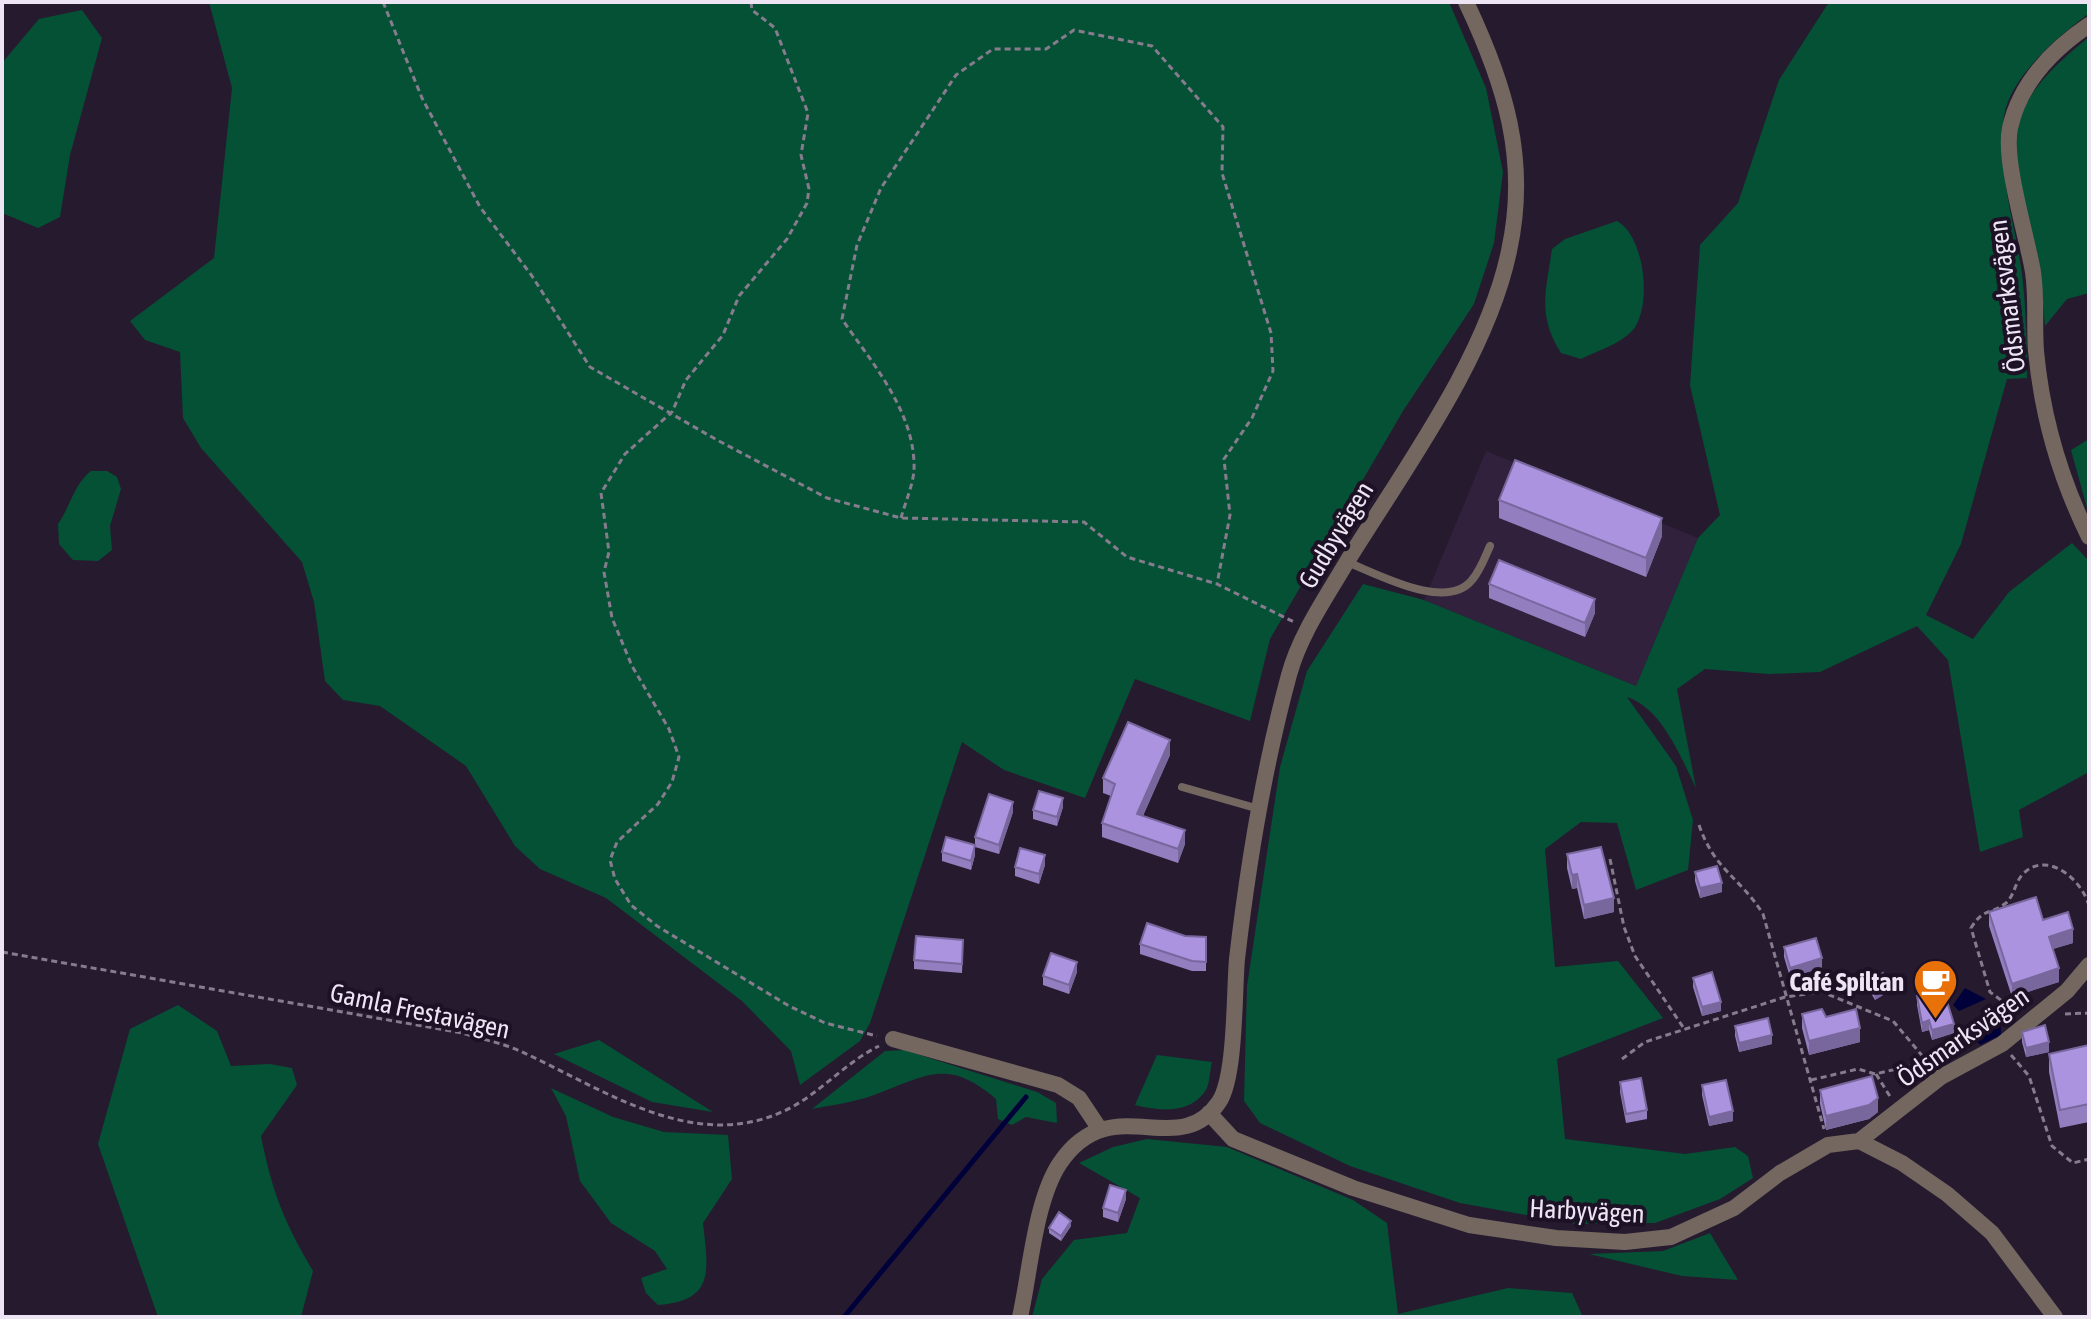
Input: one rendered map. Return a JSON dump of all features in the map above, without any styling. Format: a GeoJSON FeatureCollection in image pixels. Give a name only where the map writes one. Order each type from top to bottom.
{"type":"FeatureCollection","features":[{"type":"Feature","properties":{"kind":"street","name":"Gudbyvägen"},"geometry":{"type":"LineString","coordinates":[[1209,1113],[1221,1099],[1228,1071],[1237,958],[1260,810],[1290,670],[1308,629],[1486,326],[1510,249],[1518,174],[1504,90],[1466,2]]}},
{"type":"Feature","properties":{"kind":"street","name":"Ödsmarksvägen"},"geometry":{"type":"LineString","coordinates":[[2089,25],[2046,60],[2029,82],[2016,106],[2009,133],[2034,275],[2036,352],[2049,425],[2071,499],[2089,537]]}},
{"type":"Feature","properties":{"kind":"street","name":"Ödsmarksvägen"},"geometry":{"type":"LineString","coordinates":[[1859,1141],[1941,1077],[2002,1044],[2067,991],[2089,965]]}},
{"type":"Feature","properties":{"kind":"street"},"geometry":{"type":"LineString","coordinates":[[893,1039],[1058,1085],[1079,1098],[1099,1128]]}},
{"type":"Feature","properties":{"kind":"street"},"geometry":{"type":"LineString","coordinates":[[1020,1317],[1046,1193],[1059,1165],[1082,1136],[1099,1128],[1176,1128],[1194,1124],[1209,1113]]}},
{"type":"Feature","properties":{"kind":"street","name":"Harbyvägen"},"geometry":{"type":"LineString","coordinates":[[1209,1113],[1233,1139],[1353,1188],[1469,1225],[1556,1238],[1625,1242],[1671,1237],[1734,1208],[1780,1173],[1828,1145],[1859,1141]]}},
{"type":"Feature","properties":{"kind":"street"},"geometry":{"type":"LineString","coordinates":[[1859,1141],[1902,1163],[1947,1194],[1992,1233],[2055,1317]]}},
{"type":"Feature","properties":{"kind":"lane"},"geometry":{"type":"LineString","coordinates":[[1347,562],[1427,593],[1446,593],[1471,582],[1490,546]]}},
{"type":"Feature","properties":{"kind":"lane"},"geometry":{"type":"LineString","coordinates":[[1182,787],[1260,810]]}},
{"type":"Feature","properties":{"kind":"path"},"geometry":{"type":"LineString","coordinates":[[383,2],[422,98],[480,207],[532,276],[590,367],[751,459],[827,498],[901,518],[1084,522],[1127,557],[1217,584],[1308,629]]}},
{"type":"Feature","properties":{"kind":"path"},"geometry":{"type":"LineString","coordinates":[[751,2],[752,10],[775,28],[808,113],[801,155],[809,189],[807,203],[787,239],[739,296],[723,335],[686,380],[672,412],[625,454],[601,493],[609,552],[604,572],[612,618],[632,666],[669,729],[679,757],[672,782],[658,804],[617,842],[610,860],[615,879],[631,905],[657,926],[789,1006],[825,1023],[893,1039]]}},
{"type":"Feature","properties":{"kind":"path"},"geometry":{"type":"LineString","coordinates":[[901,518],[914,470],[907,423],[877,369],[842,319],[857,245],[881,188],[956,75],[993,49],[1046,49],[1074,30],[1152,46],[1223,127],[1222,173],[1271,333],[1273,371],[1252,418],[1224,459],[1230,515],[1217,584]]}},
{"type":"Feature","properties":{"kind":"path"},"geometry":{"type":"LineString","coordinates":[[1699,825],[1708,852],[1726,875],[1753,897],[1763,914],[1828,1145]]}},
{"type":"Feature","properties":{"kind":"path"},"geometry":{"type":"LineString","coordinates":[[1610,859],[1624,927],[1635,956],[1685,1030]]}},
{"type":"Feature","properties":{"kind":"path"},"geometry":{"type":"LineString","coordinates":[[2030,1021],[1990,992],[1971,928],[1979,914],[2007,902],[2023,873],[2043,865],[2066,871],[2086,892],[2089,906]]}},
{"type":"Feature","properties":{"kind":"path","name":"Gamla Frestavägen"},"geometry":{"type":"LineString","coordinates":[[2,952],[462,1033],[517,1050],[627,1104],[681,1122],[742,1123],[782,1112],[874,1048],[893,1039]]}},
{"type":"Feature","properties":{"kind":"path"},"geometry":{"type":"LineString","coordinates":[[1622,1059],[1645,1042],[1785,997],[1822,992],[1856,1003],[1893,1021],[1941,1077]]}},
{"type":"Feature","properties":{"kind":"path"},"geometry":{"type":"LineString","coordinates":[[2002,1044],[2029,1076],[2052,1146],[2073,1163],[2089,1159]]}},
{"type":"Feature","properties":{"kind":"path"},"geometry":{"type":"LineString","coordinates":[[1810,1080],[1858,1069],[1875,1074],[1928,1062]]}},
{"type":"Feature","properties":{"kind":"path"},"geometry":{"type":"LineString","coordinates":[[1875,1074],[1887,1087],[1893,1117]]}},
{"type":"Feature","properties":{"kind":"shaded area"},"geometry":{"type":"Polygon","coordinates":[[[1486,451],[1698,538],[1636,686],[1424,600],[1486,451]]]}},
{"type":"Feature","properties":{"kind":"shaded area"},"geometry":{"type":"Polygon","coordinates":[[[1965,988],[1986,999],[1959,1011],[1953,1005],[1965,988]]]}},
{"type":"Feature","properties":{"kind":"shaded area"},"geometry":{"type":"Polygon","coordinates":[[[2000,1013],[2001,1035],[1980,1045],[1968,1031],[1970,1022],[2000,1013]]]}},
{"type":"Feature","properties":{"kind":"green space"},"geometry":{"type":"Polygon","coordinates":[[[209,2],[1449,2],[1486,88],[1503,172],[1494,243],[1474,304],[1403,411],[1270,639],[1250,721],[1135,679],[1085,798],[1004,770],[962,742],[870,1023],[860,1041],[800,1085],[791,1051],[742,1001],[606,898],[540,869],[515,846],[466,766],[380,706],[343,700],[325,681],[314,602],[302,562],[201,448],[183,418],[180,352],[145,340],[130,321],[214,258],[232,88],[209,2]]]}},
{"type":"Feature","properties":{"kind":"green space"},"geometry":{"type":"Polygon","coordinates":[[[1829,2],[2089,2],[2087,15],[2049,46],[2025,73],[2008,101],[2004,116],[2002,155],[2022,274],[2027,378],[2007,379],[1961,544],[1926,615],[1973,639],[2009,592],[2072,543],[2089,561],[2089,772],[2019,810],[2023,837],[1980,852],[1948,660],[1917,626],[1820,672],[1769,674],[1705,669],[1677,689],[1696,788],[1660,723],[1639,703],[1627,697],[1676,766],[1693,820],[1688,870],[1636,890],[1617,823],[1581,822],[1545,849],[1555,967],[1618,961],[1663,1018],[1557,1059],[1565,1139],[1685,1154],[1735,1147],[1748,1156],[1753,1178],[1720,1199],[1655,1223],[1576,1224],[1460,1203],[1350,1166],[1260,1123],[1244,1101],[1247,986],[1280,767],[1307,671],[1363,584],[1424,600],[1636,686],[1698,538],[1720,515],[1690,385],[1700,245],[1738,203],[1779,80],[1829,2]]]}},
{"type":"Feature","properties":{"kind":"green space"},"geometry":{"type":"Polygon","coordinates":[[[82,10],[102,38],[70,155],[60,217],[38,228],[2,213],[2,63],[39,19],[82,10]]]}},
{"type":"Feature","properties":{"kind":"green space"},"geometry":{"type":"Polygon","coordinates":[[[2089,37],[2089,293],[2067,299],[2045,326],[2039,265],[2017,158],[2018,126],[2022,112],[2037,87],[2089,37]]]}},
{"type":"Feature","properties":{"kind":"green space"},"geometry":{"type":"Polygon","coordinates":[[[1617,221],[1627,229],[1640,256],[1644,290],[1639,320],[1621,340],[1581,359],[1561,353],[1553,339],[1546,314],[1552,249],[1565,239],[1617,221]]]}},
{"type":"Feature","properties":{"kind":"green space"},"geometry":{"type":"Polygon","coordinates":[[[2089,439],[2089,508],[2087,508],[2071,450],[2089,439]]]}},
{"type":"Feature","properties":{"kind":"green space"},"geometry":{"type":"Polygon","coordinates":[[[91,471],[107,471],[117,477],[121,489],[110,526],[112,550],[98,561],[73,560],[59,544],[58,524],[80,482],[91,471]]]}},
{"type":"Feature","properties":{"kind":"green space"},"geometry":{"type":"Polygon","coordinates":[[[178,1005],[217,1031],[231,1066],[270,1064],[292,1068],[297,1085],[261,1136],[280,1206],[313,1271],[301,1317],[158,1317],[98,1144],[130,1029],[178,1005]]]}},
{"type":"Feature","properties":{"kind":"green space"},"geometry":{"type":"Polygon","coordinates":[[[599,1040],[713,1112],[652,1102],[554,1054],[599,1040]]]}},
{"type":"Feature","properties":{"kind":"green space"},"geometry":{"type":"Polygon","coordinates":[[[904,1050],[1037,1092],[1056,1103],[1057,1123],[1026,1117],[1012,1125],[998,1119],[996,1099],[979,1086],[950,1074],[923,1077],[867,1097],[812,1109],[885,1051],[904,1050]]]}},
{"type":"Feature","properties":{"kind":"green space"},"geometry":{"type":"Polygon","coordinates":[[[1157,1055],[1212,1062],[1208,1085],[1201,1097],[1174,1109],[1135,1105],[1157,1055]]]}},
{"type":"Feature","properties":{"kind":"green space"},"geometry":{"type":"Polygon","coordinates":[[[551,1088],[613,1117],[664,1132],[728,1135],[732,1179],[703,1223],[706,1255],[704,1280],[690,1297],[658,1305],[646,1293],[641,1278],[667,1269],[655,1251],[611,1223],[580,1181],[566,1116],[551,1088]]]}},
{"type":"Feature","properties":{"kind":"green space"},"geometry":{"type":"Polygon","coordinates":[[[1147,1139],[1227,1147],[1353,1200],[1387,1223],[1398,1314],[1508,1288],[1572,1293],[1583,1317],[1032,1317],[1042,1279],[1074,1240],[1127,1233],[1140,1198],[1079,1163],[1113,1147],[1147,1139]]]}},
{"type":"Feature","properties":{"kind":"green space"},"geometry":{"type":"Polygon","coordinates":[[[1710,1233],[1738,1280],[1682,1276],[1589,1254],[1663,1251],[1710,1233]]]}},
{"type":"Feature","properties":{"kind":"building"},"geometry":{"type":"Polygon","coordinates":[[[1515,460],[1662,518],[1646,558],[1499,500],[1515,460]]]}},
{"type":"Feature","properties":{"kind":"building"},"geometry":{"type":"Polygon","coordinates":[[[1499,560],[1595,599],[1585,623],[1489,584],[1499,560]]]}},
{"type":"Feature","properties":{"kind":"building"},"geometry":{"type":"Polygon","coordinates":[[[1128,722],[1170,740],[1137,814],[1185,830],[1178,849],[1102,823],[1115,784],[1103,778],[1128,722]]]}},
{"type":"Feature","properties":{"kind":"building"},"geometry":{"type":"Polygon","coordinates":[[[1039,791],[1063,798],[1057,817],[1033,810],[1039,791]]]}},
{"type":"Feature","properties":{"kind":"building"},"geometry":{"type":"Polygon","coordinates":[[[989,794],[1013,802],[999,845],[975,837],[989,794]]]}},
{"type":"Feature","properties":{"kind":"building"},"geometry":{"type":"Polygon","coordinates":[[[946,837],[975,845],[971,861],[942,852],[946,837]]]}},
{"type":"Feature","properties":{"kind":"building"},"geometry":{"type":"Polygon","coordinates":[[[1601,847],[1614,898],[1584,905],[1577,874],[1572,875],[1567,854],[1601,847]]]}},
{"type":"Feature","properties":{"kind":"building"},"geometry":{"type":"Polygon","coordinates":[[[1020,848],[1045,855],[1039,874],[1015,867],[1020,848]]]}},
{"type":"Feature","properties":{"kind":"building"},"geometry":{"type":"Polygon","coordinates":[[[1717,866],[1722,883],[1700,888],[1695,872],[1717,866]]]}},
{"type":"Feature","properties":{"kind":"building"},"geometry":{"type":"Polygon","coordinates":[[[2036,897],[2043,920],[2068,912],[2073,929],[2049,937],[2059,968],[2012,984],[1989,912],[2036,897]]]}},
{"type":"Feature","properties":{"kind":"building"},"geometry":{"type":"Polygon","coordinates":[[[1147,923],[1185,936],[1206,937],[1206,962],[1192,961],[1140,944],[1147,923]]]}},
{"type":"Feature","properties":{"kind":"building"},"geometry":{"type":"Polygon","coordinates":[[[916,936],[963,940],[962,964],[914,960],[916,936]]]}},
{"type":"Feature","properties":{"kind":"building"},"geometry":{"type":"Polygon","coordinates":[[[1816,938],[1822,958],[1790,968],[1784,947],[1816,938]]]}},
{"type":"Feature","properties":{"kind":"building"},"geometry":{"type":"Polygon","coordinates":[[[1051,953],[1077,962],[1069,985],[1043,976],[1051,953]]]}},
{"type":"Feature","properties":{"kind":"building"},"geometry":{"type":"Polygon","coordinates":[[[1712,972],[1721,1002],[1702,1007],[1693,978],[1712,972]]]}},
{"type":"Feature","properties":{"kind":"building"},"geometry":{"type":"Polygon","coordinates":[[[1883,973],[1891,985],[1875,995],[1868,983],[1883,973]]]}},
{"type":"Feature","properties":{"kind":"building","name":"Café Spiltan"},"geometry":{"type":"Polygon","coordinates":[[[1938,989],[1940,997],[1945,995],[1954,1024],[1932,1030],[1929,1020],[1922,1023],[1917,996],[1938,989]]]}},
{"type":"Feature","properties":{"kind":"building"},"geometry":{"type":"Polygon","coordinates":[[[1822,1009],[1826,1017],[1856,1009],[1860,1028],[1809,1041],[1802,1014],[1822,1009]]]}},
{"type":"Feature","properties":{"kind":"building"},"geometry":{"type":"Polygon","coordinates":[[[1768,1018],[1772,1035],[1739,1043],[1735,1026],[1768,1018]]]}},
{"type":"Feature","properties":{"kind":"building"},"geometry":{"type":"Polygon","coordinates":[[[2045,1025],[2049,1042],[2026,1048],[2022,1032],[2045,1025]]]}},
{"type":"Feature","properties":{"kind":"building"},"geometry":{"type":"Polygon","coordinates":[[[2089,1045],[2089,1104],[2060,1110],[2049,1054],[2089,1045]]]}},
{"type":"Feature","properties":{"kind":"building"},"geometry":{"type":"Polygon","coordinates":[[[1872,1076],[1878,1098],[1869,1105],[1826,1116],[1820,1090],[1872,1076]]]}},
{"type":"Feature","properties":{"kind":"building"},"geometry":{"type":"Polygon","coordinates":[[[1641,1078],[1647,1110],[1626,1114],[1620,1082],[1641,1078]]]}},
{"type":"Feature","properties":{"kind":"building"},"geometry":{"type":"Polygon","coordinates":[[[1726,1080],[1733,1111],[1709,1117],[1702,1085],[1726,1080]]]}},
{"type":"Feature","properties":{"kind":"building"},"geometry":{"type":"Polygon","coordinates":[[[1110,1185],[1126,1190],[1118,1213],[1103,1208],[1110,1185]]]}},
{"type":"Feature","properties":{"kind":"building"},"geometry":{"type":"Polygon","coordinates":[[[1059,1212],[1071,1221],[1061,1236],[1049,1228],[1059,1212]]]}},
{"type":"Feature","properties":{"kind":"waterway"},"geometry":{"type":"LineString","coordinates":[[844,1317],[1026,1097]]}},
{"type":"Feature","properties":{"kind":"place","name":"Café Spiltan"},"geometry":{"type":"Point","coordinates":[1935,1021]}}]}
